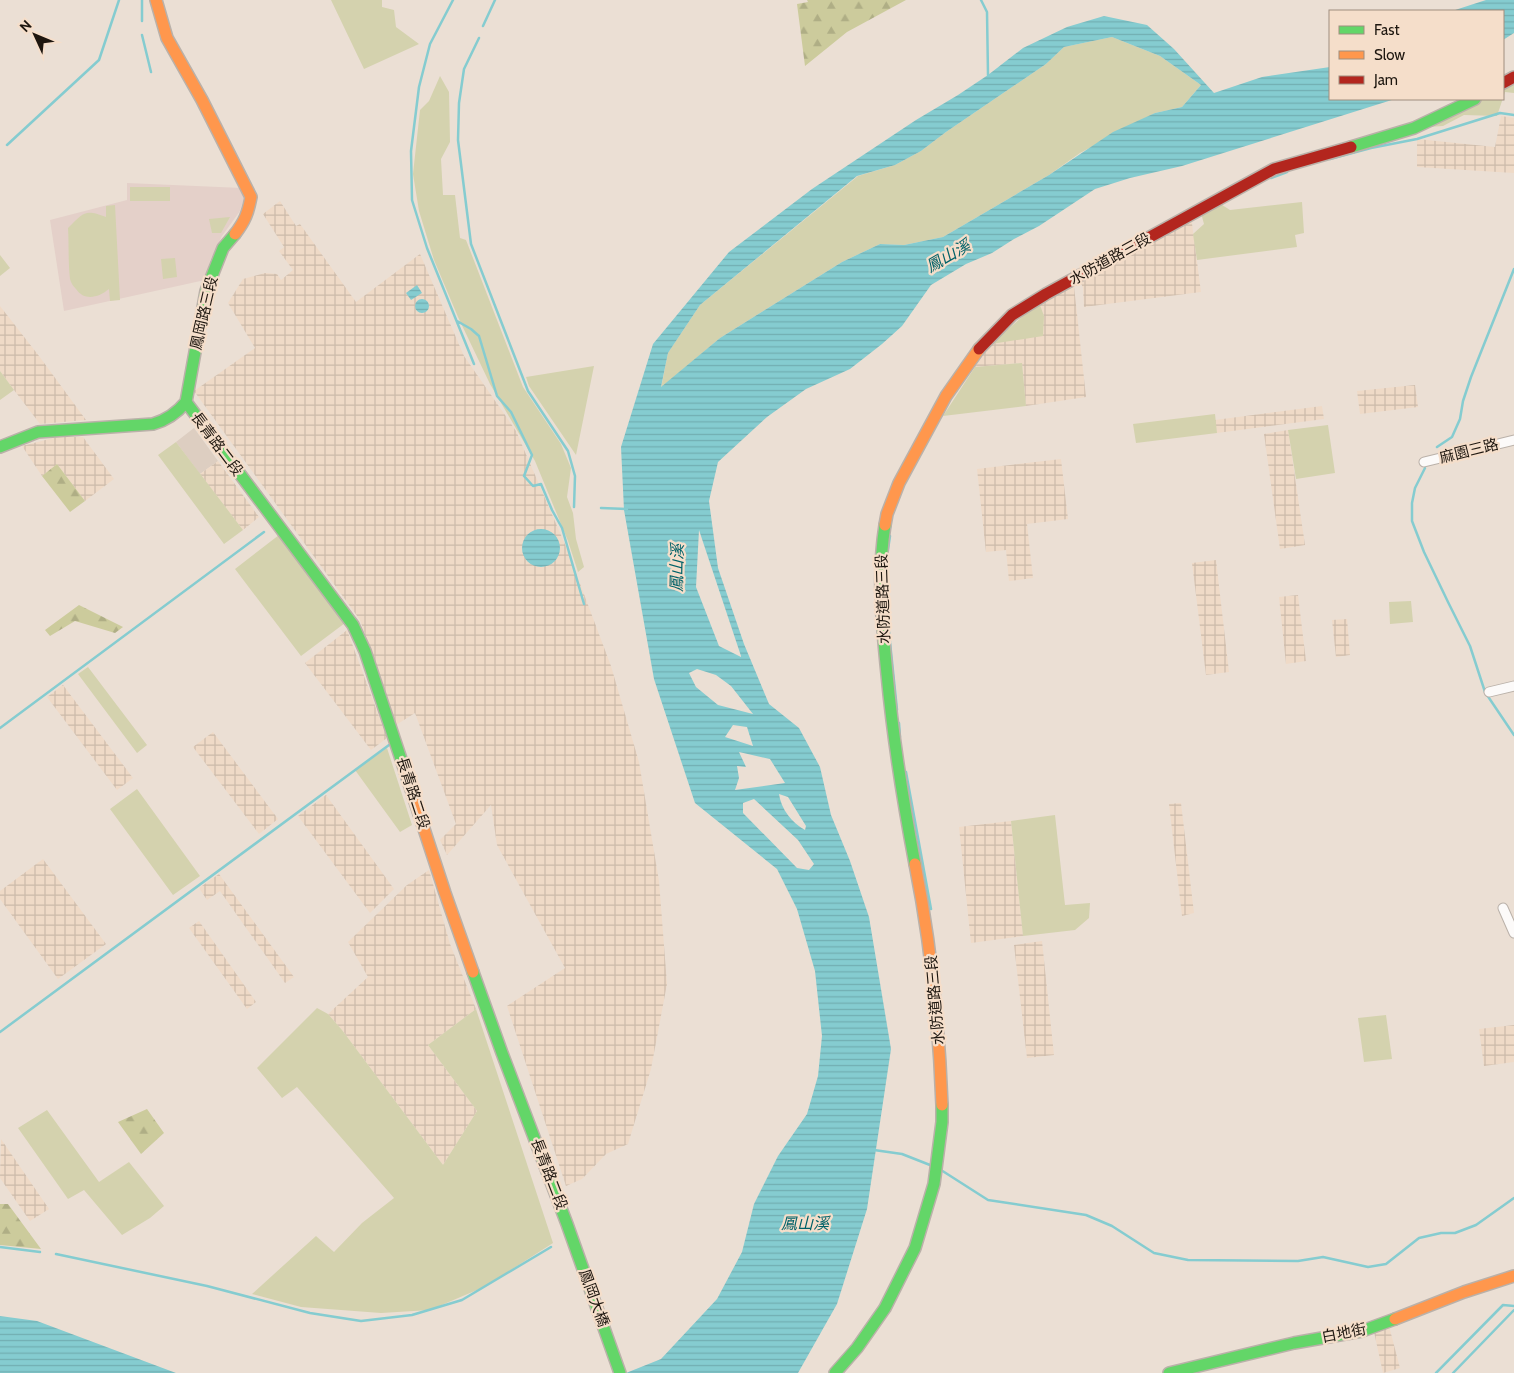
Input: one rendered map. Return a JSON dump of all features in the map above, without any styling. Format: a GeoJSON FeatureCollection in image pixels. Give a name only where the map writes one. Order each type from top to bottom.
{"type":"FeatureCollection","features":[{"type":"Feature","properties":{"kind":"street","name":"鳳岡路三段"},"geometry":{"type":"LineString","coordinates":[[156,0],[167,38],[202,100],[250,196],[246,217],[223,248],[206,291],[186,402]]}},
{"type":"Feature","properties":{"kind":"street","name":"水防道路三段"},"geometry":{"type":"LineString","coordinates":[[835,1373],[857,1348],[885,1308],[915,1248],[934,1184],[942,1122],[940,1049],[931,954],[925,912],[906,822],[891,718],[880,592],[881,551],[887,514],[898,483],[946,396],[979,350],[1012,315],[1046,294],[1274,169],[1414,128],[1473,100]]}},
{"type":"Feature","properties":{"kind":"street"},"geometry":{"type":"LineString","coordinates":[[0,447],[38,432],[163,422],[176,414],[186,402]]}},
{"type":"Feature","properties":{"kind":"street","name":"長青路二段"},"geometry":{"type":"LineString","coordinates":[[186,402],[353,625],[366,651],[448,903],[502,1053],[567,1224]]}},
{"type":"Feature","properties":{"kind":"street","name":"麻園三路"},"geometry":{"type":"LineString","coordinates":[[1424,462],[1514,440]]}},
{"type":"Feature","properties":{"kind":"street"},"geometry":{"type":"LineString","coordinates":[[1489,692],[1514,686]]}},
{"type":"Feature","properties":{"kind":"street"},"geometry":{"type":"LineString","coordinates":[[1503,908],[1514,933]]}},
{"type":"Feature","properties":{"kind":"street","name":"鳳岡大橋"},"geometry":{"type":"LineString","coordinates":[[567,1224],[620,1373]]}},
{"type":"Feature","properties":{"kind":"street","name":"白地街"},"geometry":{"type":"LineString","coordinates":[[1169,1373],[1294,1343],[1362,1331],[1419,1311],[1464,1292],[1514,1276]]}},
{"type":"Feature","properties":{"kind":"shaded area"},"geometry":{"type":"Polygon","coordinates":[[[331,0],[382,0],[382,7],[394,10],[396,27],[419,44],[364,69],[331,0]]]}},
{"type":"Feature","properties":{"kind":"shaded area"},"geometry":{"type":"Polygon","coordinates":[[[1112,37],[1160,56],[1201,85],[1182,107],[1155,113],[1080,153],[1049,175],[943,237],[904,245],[880,244],[842,262],[720,338],[661,388],[668,353],[700,305],[858,176],[895,165],[921,151],[1046,64],[1064,47],[1112,37]]]}},
{"type":"Feature","properties":{"kind":"shaded area"},"geometry":{"type":"Polygon","coordinates":[[[440,76],[449,92],[450,142],[441,159],[443,195],[455,195],[460,238],[466,240],[523,387],[561,444],[571,468],[567,497],[573,513],[576,539],[584,567],[578,572],[568,541],[535,461],[490,384],[458,317],[434,260],[419,211],[413,174],[420,110],[429,101],[440,76]]]}},
{"type":"Feature","properties":{"kind":"shaded area"},"geometry":{"type":"Polygon","coordinates":[[[1514,80],[1514,93],[1505,92],[1504,95],[1504,86],[1514,80]]]}},
{"type":"Feature","properties":{"kind":"shaded area"},"geometry":{"type":"Polygon","coordinates":[[[1478,100],[1503,100],[1497,116],[1464,115],[1443,126],[1428,127],[1478,100]]]}},
{"type":"Feature","properties":{"kind":"shaded area"},"geometry":{"type":"Polygon","coordinates":[[[1501,116],[1514,118],[1514,173],[1417,167],[1417,139],[1495,147],[1501,116]]]}},
{"type":"Feature","properties":{"kind":"shaded area"},"geometry":{"type":"Polygon","coordinates":[[[127,183],[242,188],[244,198],[240,211],[222,236],[210,261],[205,280],[64,311],[50,220],[127,200],[127,183]]]}},
{"type":"Feature","properties":{"kind":"shaded area"},"geometry":{"type":"Polygon","coordinates":[[[130,187],[170,187],[170,201],[130,201],[130,187]]]}},
{"type":"Feature","properties":{"kind":"shaded area"},"geometry":{"type":"Polygon","coordinates":[[[280,201],[296,226],[300,224],[356,302],[420,254],[464,356],[516,431],[567,549],[611,666],[639,762],[659,881],[667,984],[651,1069],[628,1144],[606,1154],[582,1179],[566,1186],[507,1006],[565,968],[497,845],[491,805],[447,855],[440,840],[456,824],[415,713],[396,725],[360,620],[194,391],[255,348],[228,303],[243,279],[265,273],[277,274],[281,280],[293,270],[279,251],[284,247],[263,214],[280,201]]]}},
{"type":"Feature","properties":{"kind":"shaded area"},"geometry":{"type":"Polygon","coordinates":[[[1302,202],[1304,233],[1295,235],[1297,247],[1197,260],[1193,234],[1204,224],[1201,213],[1219,203],[1230,210],[1302,202]]]}},
{"type":"Feature","properties":{"kind":"shaded area"},"geometry":{"type":"Polygon","coordinates":[[[115,205],[120,300],[110,301],[109,289],[97,296],[84,296],[72,284],[70,279],[68,228],[85,213],[106,217],[106,206],[115,205]]]}},
{"type":"Feature","properties":{"kind":"shaded area"},"geometry":{"type":"Polygon","coordinates":[[[1191,216],[1201,292],[1084,307],[1083,288],[1079,279],[1191,216]]]}},
{"type":"Feature","properties":{"kind":"shaded area"},"geometry":{"type":"Polygon","coordinates":[[[230,217],[221,233],[212,233],[209,219],[230,217]]]}},
{"type":"Feature","properties":{"kind":"shaded area"},"geometry":{"type":"Polygon","coordinates":[[[0,255],[10,268],[0,276],[0,255]]]}},
{"type":"Feature","properties":{"kind":"shaded area"},"geometry":{"type":"Polygon","coordinates":[[[175,258],[177,277],[163,279],[161,259],[175,258]]]}},
{"type":"Feature","properties":{"kind":"shaded area"},"geometry":{"type":"Polygon","coordinates":[[[1074,286],[1086,397],[1026,406],[1022,363],[975,367],[991,344],[1044,316],[1040,305],[1074,286]]]}},
{"type":"Feature","properties":{"kind":"shaded area"},"geometry":{"type":"Polygon","coordinates":[[[1040,305],[1044,316],[1043,336],[991,344],[1023,316],[1040,305]]]}},
{"type":"Feature","properties":{"kind":"shaded area"},"geometry":{"type":"Polygon","coordinates":[[[0,306],[86,420],[40,424],[14,390],[0,371],[0,306]]]}},
{"type":"Feature","properties":{"kind":"shaded area"},"geometry":{"type":"Polygon","coordinates":[[[1022,363],[1026,406],[943,416],[975,367],[1022,363]]]}},
{"type":"Feature","properties":{"kind":"shaded area"},"geometry":{"type":"Polygon","coordinates":[[[594,366],[576,455],[529,386],[526,377],[594,366]]]}},
{"type":"Feature","properties":{"kind":"shaded area"},"geometry":{"type":"Polygon","coordinates":[[[0,371],[14,390],[0,400],[0,371]]]}},
{"type":"Feature","properties":{"kind":"shaded area"},"geometry":{"type":"Polygon","coordinates":[[[1415,385],[1418,407],[1360,414],[1357,391],[1415,385]]]}},
{"type":"Feature","properties":{"kind":"shaded area"},"geometry":{"type":"Polygon","coordinates":[[[1322,406],[1324,419],[1217,433],[1215,420],[1322,406]]]}},
{"type":"Feature","properties":{"kind":"shaded area"},"geometry":{"type":"Polygon","coordinates":[[[1215,414],[1217,433],[1136,443],[1133,424],[1215,414]]]}},
{"type":"Feature","properties":{"kind":"shaded area"},"geometry":{"type":"Polygon","coordinates":[[[1328,425],[1335,473],[1296,479],[1288,430],[1328,425]]]}},
{"type":"Feature","properties":{"kind":"shaded area"},"geometry":{"type":"Polygon","coordinates":[[[194,428],[218,461],[200,474],[176,442],[194,428]]]}},
{"type":"Feature","properties":{"kind":"shaded area"},"geometry":{"type":"Polygon","coordinates":[[[1288,430],[1305,545],[1280,549],[1264,434],[1288,430]]]}},
{"type":"Feature","properties":{"kind":"shaded area"},"geometry":{"type":"Polygon","coordinates":[[[57,437],[83,437],[114,479],[85,501],[57,464],[42,476],[22,446],[57,437]]]}},
{"type":"Feature","properties":{"kind":"shaded area"},"geometry":{"type":"Polygon","coordinates":[[[176,442],[243,530],[224,544],[158,455],[176,442]]]}},
{"type":"Feature","properties":{"kind":"shaded area"},"geometry":{"type":"Polygon","coordinates":[[[1061,459],[1068,519],[1027,524],[1033,578],[1009,581],[1006,550],[986,552],[977,469],[1061,459]]]}},
{"type":"Feature","properties":{"kind":"shaded area"},"geometry":{"type":"Polygon","coordinates":[[[218,461],[259,517],[243,530],[200,474],[218,461]]]}},
{"type":"Feature","properties":{"kind":"shaded area"},"geometry":{"type":"Polygon","coordinates":[[[279,535],[345,623],[301,656],[235,569],[279,535]]]}},
{"type":"Feature","properties":{"kind":"shaded area"},"geometry":{"type":"Polygon","coordinates":[[[1216,560],[1229,672],[1206,675],[1192,563],[1216,560]]]}},
{"type":"Feature","properties":{"kind":"shaded area"},"geometry":{"type":"Polygon","coordinates":[[[1298,595],[1306,661],[1286,664],[1279,597],[1298,595]]]}},
{"type":"Feature","properties":{"kind":"shaded area"},"geometry":{"type":"Polygon","coordinates":[[[1411,601],[1413,622],[1390,624],[1389,602],[1411,601]]]}},
{"type":"Feature","properties":{"kind":"shaded area"},"geometry":{"type":"Polygon","coordinates":[[[1347,619],[1350,655],[1336,657],[1332,620],[1347,619]]]}},
{"type":"Feature","properties":{"kind":"shaded area"},"geometry":{"type":"Polygon","coordinates":[[[347,630],[387,738],[371,750],[305,663],[347,630]]]}},
{"type":"Feature","properties":{"kind":"shaded area"},"geometry":{"type":"Polygon","coordinates":[[[88,667],[147,745],[137,753],[78,674],[88,667]]]}},
{"type":"Feature","properties":{"kind":"shaded area"},"geometry":{"type":"Polygon","coordinates":[[[63,685],[133,778],[117,790],[47,697],[63,685]]]}},
{"type":"Feature","properties":{"kind":"shaded area"},"geometry":{"type":"Polygon","coordinates":[[[213,732],[278,819],[259,834],[193,747],[213,732]]]}},
{"type":"Feature","properties":{"kind":"shaded area"},"geometry":{"type":"Polygon","coordinates":[[[387,748],[412,825],[400,832],[355,770],[387,748]]]}},
{"type":"Feature","properties":{"kind":"shaded area"},"geometry":{"type":"Polygon","coordinates":[[[137,789],[200,876],[173,895],[110,809],[137,789]]]}},
{"type":"Feature","properties":{"kind":"shaded area"},"geometry":{"type":"Polygon","coordinates":[[[326,795],[394,889],[370,913],[298,816],[326,795]]]}},
{"type":"Feature","properties":{"kind":"shaded area"},"geometry":{"type":"Polygon","coordinates":[[[1181,803],[1194,913],[1182,916],[1169,804],[1181,803]]]}},
{"type":"Feature","properties":{"kind":"shaded area"},"geometry":{"type":"Polygon","coordinates":[[[1055,815],[1065,905],[1090,903],[1089,918],[1075,930],[1023,936],[1011,821],[1055,815]]]}},
{"type":"Feature","properties":{"kind":"shaded area"},"geometry":{"type":"Polygon","coordinates":[[[1011,821],[1023,936],[971,943],[959,827],[1011,821]]]}},
{"type":"Feature","properties":{"kind":"shaded area"},"geometry":{"type":"Polygon","coordinates":[[[43,859],[106,944],[58,979],[0,899],[0,891],[43,859]]]}},
{"type":"Feature","properties":{"kind":"shaded area"},"geometry":{"type":"Polygon","coordinates":[[[429,870],[450,944],[476,1009],[428,1045],[477,1111],[443,1165],[328,1014],[368,977],[348,942],[407,885],[429,870]]]}},
{"type":"Feature","properties":{"kind":"shaded area"},"geometry":{"type":"Polygon","coordinates":[[[219,874],[294,977],[285,983],[220,891],[207,900],[199,888],[219,874]]]}},
{"type":"Feature","properties":{"kind":"shaded area"},"geometry":{"type":"Polygon","coordinates":[[[199,921],[256,1002],[247,1009],[189,928],[199,921]]]}},
{"type":"Feature","properties":{"kind":"shaded area"},"geometry":{"type":"Polygon","coordinates":[[[1042,941],[1054,1055],[1027,1058],[1014,945],[1042,941]]]}},
{"type":"Feature","properties":{"kind":"shaded area"},"geometry":{"type":"Polygon","coordinates":[[[317,1008],[328,1014],[342,1030],[443,1165],[477,1111],[428,1045],[476,1009],[553,1243],[484,1287],[430,1310],[381,1313],[301,1307],[252,1294],[316,1236],[334,1252],[362,1223],[394,1198],[297,1087],[282,1098],[257,1068],[317,1008]]]}},
{"type":"Feature","properties":{"kind":"shaded area"},"geometry":{"type":"Polygon","coordinates":[[[1386,1015],[1392,1059],[1364,1062],[1358,1018],[1386,1015]]]}},
{"type":"Feature","properties":{"kind":"shaded area"},"geometry":{"type":"Polygon","coordinates":[[[1514,1025],[1514,1062],[1484,1066],[1479,1029],[1514,1025]]]}},
{"type":"Feature","properties":{"kind":"shaded area"},"geometry":{"type":"Polygon","coordinates":[[[47,1110],[99,1182],[129,1162],[164,1206],[150,1218],[122,1235],[84,1190],[68,1199],[18,1128],[47,1110]]]}},
{"type":"Feature","properties":{"kind":"shaded area"},"geometry":{"type":"Polygon","coordinates":[[[1,1139],[49,1209],[30,1221],[0,1178],[1,1139]]]}},
{"type":"Feature","properties":{"kind":"shaded area"},"geometry":{"type":"Polygon","coordinates":[[[1389,1326],[1400,1368],[1383,1373],[1374,1332],[1389,1326]]]}},
{"type":"Feature","properties":{"kind":"green space"},"geometry":{"type":"Polygon","coordinates":[[[807,0],[906,0],[847,32],[805,66],[797,4],[808,2],[807,0]]]}},
{"type":"Feature","properties":{"kind":"green space"},"geometry":{"type":"Polygon","coordinates":[[[57,464],[85,501],[70,512],[42,476],[57,464]]]}},
{"type":"Feature","properties":{"kind":"green space"},"geometry":{"type":"Polygon","coordinates":[[[79,605],[123,627],[115,633],[75,621],[50,636],[45,630],[79,605]]]}},
{"type":"Feature","properties":{"kind":"green space"},"geometry":{"type":"Polygon","coordinates":[[[147,1109],[164,1133],[141,1154],[118,1122],[147,1109]]]}},
{"type":"Feature","properties":{"kind":"green space"},"geometry":{"type":"Polygon","coordinates":[[[0,1204],[8,1204],[41,1249],[0,1245],[0,1204]]]}},
{"type":"Feature","properties":{"kind":"water"},"geometry":{"type":"Polygon","coordinates":[[[1486,0],[1514,0],[1514,33],[1504,39],[1504,10],[1455,10],[1486,0]]]}},
{"type":"Feature","properties":{"kind":"water","name":"鳳山溪"},"geometry":{"type":"Polygon","coordinates":[[[1104,16],[1147,25],[1174,49],[1214,93],[1262,77],[1329,67],[1329,100],[1392,100],[1182,166],[1130,178],[1095,189],[1039,226],[992,253],[966,264],[931,285],[902,326],[882,344],[850,369],[806,389],[767,417],[718,462],[709,501],[718,568],[744,644],[769,704],[799,728],[820,767],[831,815],[850,861],[869,917],[891,1049],[867,1209],[837,1304],[798,1373],[626,1373],[661,1359],[717,1299],[742,1252],[754,1204],[778,1156],[807,1114],[818,1076],[822,1036],[815,971],[797,909],[777,869],[695,803],[654,679],[624,510],[621,447],[653,344],[729,252],[812,189],[988,75],[1023,48],[1067,27],[1104,16]],[[1112,37],[1064,47],[1046,64],[921,151],[895,165],[857,176],[700,305],[668,353],[661,387],[720,338],[842,262],[880,244],[904,245],[943,237],[1049,175],[1113,132],[1155,113],[1182,107],[1201,85],[1160,56],[1112,37]],[[699,530],[696,587],[719,646],[741,657],[699,530]],[[697,669],[689,673],[696,687],[718,705],[753,714],[731,686],[716,675],[697,669]],[[733,725],[725,737],[753,746],[747,727],[733,725]],[[739,752],[746,767],[737,766],[739,778],[735,790],[785,783],[770,759],[739,752]],[[779,794],[780,800],[792,819],[805,830],[806,826],[788,797],[779,794]],[[754,799],[743,803],[743,813],[797,868],[809,870],[814,864],[798,840],[754,799]]]}},
{"type":"Feature","properties":{"kind":"water"},"geometry":{"type":"Polygon","coordinates":[[[417,285],[422,293],[411,300],[406,293],[417,285]]]}},
{"type":"Feature","properties":{"kind":"water"},"geometry":{"type":"Polygon","coordinates":[[[419,299],[425,299],[429,306],[425,313],[419,313],[415,309],[415,303],[419,299]]]}},
{"type":"Feature","properties":{"kind":"water"},"geometry":{"type":"Polygon","coordinates":[[[541,529],[554,535],[560,548],[554,561],[541,567],[528,561],[522,548],[528,535],[541,529]]]}},
{"type":"Feature","properties":{"kind":"water"},"geometry":{"type":"Polygon","coordinates":[[[0,1316],[37,1321],[176,1373],[0,1373],[0,1316]]]}},
{"type":"Feature","properties":{"kind":"waterway"},"geometry":{"type":"LineString","coordinates":[[7,145],[99,60],[119,0]]}},
{"type":"Feature","properties":{"kind":"waterway"},"geometry":{"type":"LineString","coordinates":[[142,0],[142,21]]}},
{"type":"Feature","properties":{"kind":"waterway"},"geometry":{"type":"LineString","coordinates":[[453,0],[430,44],[419,87],[411,151],[412,200],[427,248],[474,364]]}},
{"type":"Feature","properties":{"kind":"waterway"},"geometry":{"type":"LineString","coordinates":[[483,26],[495,0]]}},
{"type":"Feature","properties":{"kind":"waterway"},"geometry":{"type":"LineString","coordinates":[[981,0],[987,12],[988,75]]}},
{"type":"Feature","properties":{"kind":"waterway"},"geometry":{"type":"LineString","coordinates":[[142,35],[151,72]]}},
{"type":"Feature","properties":{"kind":"waterway"},"geometry":{"type":"LineString","coordinates":[[479,38],[464,69],[459,103],[458,140],[471,244],[528,391],[568,451],[575,476],[574,507]]}},
{"type":"Feature","properties":{"kind":"waterway"},"geometry":{"type":"LineString","coordinates":[[1330,159],[1371,148],[1417,139],[1500,113],[1514,115]]}},
{"type":"Feature","properties":{"kind":"waterway"},"geometry":{"type":"LineString","coordinates":[[1271,178],[1287,172]]}},
{"type":"Feature","properties":{"kind":"waterway"},"geometry":{"type":"LineString","coordinates":[[1437,447],[1452,437],[1460,419],[1463,401],[1471,377],[1514,269]]}},
{"type":"Feature","properties":{"kind":"waterway"},"geometry":{"type":"LineString","coordinates":[[457,321],[479,336],[497,396],[511,412],[532,455],[524,476],[533,486],[541,484],[562,528],[584,604]]}},
{"type":"Feature","properties":{"kind":"waterway"},"geometry":{"type":"LineString","coordinates":[[1425,468],[1415,488],[1412,503],[1412,521],[1424,552],[1470,646],[1485,692],[1514,735]]}},
{"type":"Feature","properties":{"kind":"waterway"},"geometry":{"type":"LineString","coordinates":[[601,508],[627,509]]}},
{"type":"Feature","properties":{"kind":"waterway"},"geometry":{"type":"LineString","coordinates":[[0,728],[264,532]]}},
{"type":"Feature","properties":{"kind":"waterway"},"geometry":{"type":"LineString","coordinates":[[887,600],[887,556],[890,536]]}},
{"type":"Feature","properties":{"kind":"waterway"},"geometry":{"type":"LineString","coordinates":[[888,623],[897,710]]}},
{"type":"Feature","properties":{"kind":"waterway"},"geometry":{"type":"LineString","coordinates":[[899,723],[900,737]]}},
{"type":"Feature","properties":{"kind":"waterway"},"geometry":{"type":"LineString","coordinates":[[0,1032],[389,745]]}},
{"type":"Feature","properties":{"kind":"waterway"},"geometry":{"type":"LineString","coordinates":[[906,772],[931,909]]}},
{"type":"Feature","properties":{"kind":"waterway"},"geometry":{"type":"LineString","coordinates":[[874,1150],[902,1154],[930,1165]]}},
{"type":"Feature","properties":{"kind":"waterway"},"geometry":{"type":"LineString","coordinates":[[941,1170],[988,1200],[1086,1215],[1112,1226],[1154,1253],[1188,1260],[1298,1261],[1323,1257],[1368,1267],[1386,1264],[1419,1238],[1441,1233],[1455,1233],[1476,1225],[1514,1198]]}},
{"type":"Feature","properties":{"kind":"waterway"},"geometry":{"type":"LineString","coordinates":[[0,1247],[40,1252]]}},
{"type":"Feature","properties":{"kind":"waterway"},"geometry":{"type":"LineString","coordinates":[[56,1254],[207,1286],[310,1313],[361,1321],[412,1315],[462,1300],[551,1247]]}},
{"type":"Feature","properties":{"kind":"waterway"},"geometry":{"type":"LineString","coordinates":[[1436,1373],[1503,1305],[1514,1306]]}},
{"type":"Feature","properties":{"kind":"waterway"},"geometry":{"type":"LineString","coordinates":[[1453,1373],[1514,1310]]}},
{"type":"Feature","properties":{"kind":"traffic: fast"},"geometry":{"type":"LineString","coordinates":[[1351,147],[1414,128],[1473,100]]}},
{"type":"Feature","properties":{"kind":"traffic: fast"},"geometry":{"type":"LineString","coordinates":[[0,447],[38,432],[153,424],[179,410],[186,402],[206,291],[223,248],[235,234]]}},
{"type":"Feature","properties":{"kind":"traffic: fast"},"geometry":{"type":"LineString","coordinates":[[186,402],[353,625],[365,651],[405,771]]}},
{"type":"Feature","properties":{"kind":"traffic: fast"},"geometry":{"type":"LineString","coordinates":[[885,525],[881,562],[883,637],[895,746],[915,864]]}},
{"type":"Feature","properties":{"kind":"traffic: fast"},"geometry":{"type":"LineString","coordinates":[[473,972],[567,1224],[620,1373]]}},
{"type":"Feature","properties":{"kind":"traffic: fast"},"geometry":{"type":"LineString","coordinates":[[835,1373],[857,1348],[885,1308],[915,1248],[934,1184],[942,1122],[942,1105]]}},
{"type":"Feature","properties":{"kind":"traffic: fast"},"geometry":{"type":"LineString","coordinates":[[1169,1373],[1294,1343],[1362,1331],[1395,1319]]}},
{"type":"Feature","properties":{"kind":"traffic: slow"},"geometry":{"type":"LineString","coordinates":[[156,0],[167,38],[202,100],[251,197],[246,217],[235,234]]}},
{"type":"Feature","properties":{"kind":"traffic: slow"},"geometry":{"type":"LineString","coordinates":[[885,525],[887,514],[899,483],[946,396],[979,349]]}},
{"type":"Feature","properties":{"kind":"traffic: slow"},"geometry":{"type":"LineString","coordinates":[[405,771],[473,972]]}},
{"type":"Feature","properties":{"kind":"traffic: slow"},"geometry":{"type":"LineString","coordinates":[[915,864],[926,924],[933,984],[939,1044],[942,1105]]}},
{"type":"Feature","properties":{"kind":"traffic: slow"},"geometry":{"type":"LineString","coordinates":[[1395,1319],[1464,1292],[1514,1276]]}},
{"type":"Feature","properties":{"kind":"traffic: jam"},"geometry":{"type":"LineString","coordinates":[[1504,82],[1514,77]]}},
{"type":"Feature","properties":{"kind":"traffic: jam"},"geometry":{"type":"LineString","coordinates":[[979,349],[1012,315],[1046,294],[1274,169],[1351,147]]}}]}
